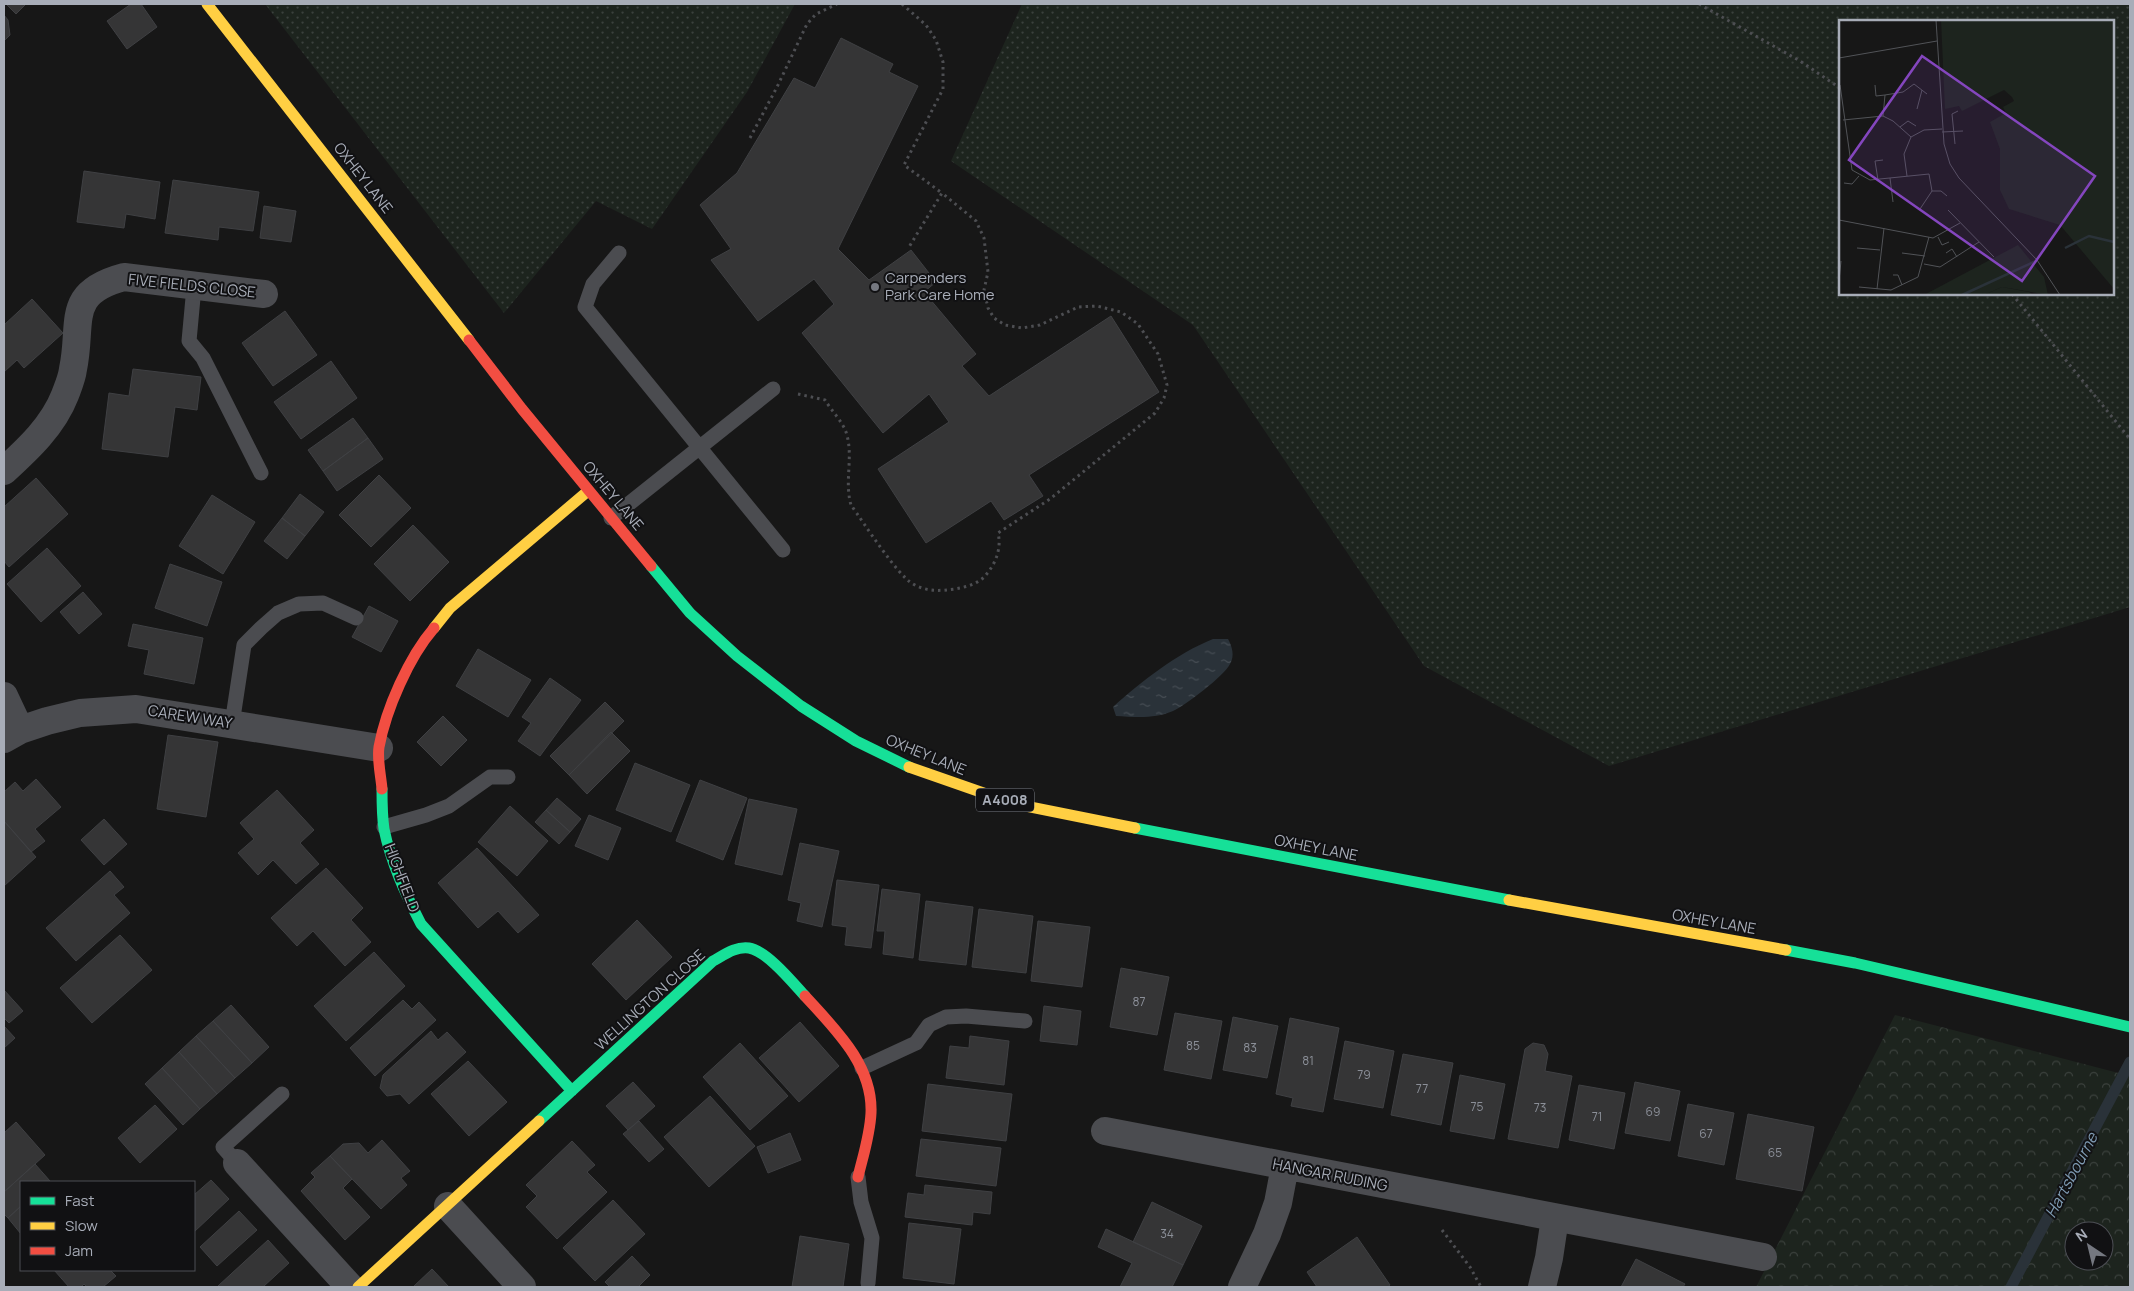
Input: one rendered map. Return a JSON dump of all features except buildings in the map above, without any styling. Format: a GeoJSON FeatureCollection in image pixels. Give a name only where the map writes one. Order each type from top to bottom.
{"type":"FeatureCollection","features":[{"type":"Feature","properties":{"kind":"main road","name":"OXHEY LANE"},"geometry":{"type":"LineString","coordinates":[[207,4],[522,409],[690,613],[737,656],[801,706],[856,741],[901,764],[1015,804],[1392,878],[1855,963],[2130,1027]]}},
{"type":"Feature","properties":{"kind":"main road","name":"HIGHFIELD"},"geometry":{"type":"LineString","coordinates":[[572,1091],[421,924],[406,896],[393,864],[384,826],[378,748],[394,699],[410,664],[426,637],[450,608],[588,490]]}},
{"type":"Feature","properties":{"kind":"main road","name":"WELLINGTON CLOSE"},"geometry":{"type":"LineString","coordinates":[[572,1091],[713,962],[728,952],[742,948],[756,950],[772,962],[846,1043],[862,1068],[869,1093],[869,1124],[858,1177]]}},
{"type":"Feature","properties":{"kind":"main road"},"geometry":{"type":"LineString","coordinates":[[358,1287],[572,1091]]}},
{"type":"Feature","properties":{"kind":"street","name":"FIVE FIELDS CLOSE"},"geometry":{"type":"LineString","coordinates":[[4,471],[33,444],[52,420],[64,397],[74,369],[78,318],[83,300],[94,289],[105,282],[124,277],[264,294]]}},
{"type":"Feature","properties":{"kind":"street"},"geometry":{"type":"LineString","coordinates":[[4,696],[12,735]]}},
{"type":"Feature","properties":{"kind":"street","name":"CAREW WAY"},"geometry":{"type":"LineString","coordinates":[[12,735],[47,721],[80,714],[136,709],[378,748]]}},
{"type":"Feature","properties":{"kind":"street","name":"HANGAR RUDING"},"geometry":{"type":"LineString","coordinates":[[1106,1131],[1763,1257]]}},
{"type":"Feature","properties":{"kind":"street"},"geometry":{"type":"LineString","coordinates":[[237,1163],[350,1287]]}},
{"type":"Feature","properties":{"kind":"street"},"geometry":{"type":"LineString","coordinates":[[1242,1287],[1267,1234],[1278,1203],[1285,1166]]}},
{"type":"Feature","properties":{"kind":"street"},"geometry":{"type":"LineString","coordinates":[[448,1206],[522,1287]]}},
{"type":"Feature","properties":{"kind":"street"},"geometry":{"type":"LineString","coordinates":[[1542,1287],[1549,1258],[1555,1218]]}},
{"type":"Feature","properties":{"kind":"lane"},"geometry":{"type":"LineString","coordinates":[[618,253],[593,284],[585,307],[784,550]]}},
{"type":"Feature","properties":{"kind":"lane"},"geometry":{"type":"LineString","coordinates":[[194,287],[189,341],[203,358],[261,473]]}},
{"type":"Feature","properties":{"kind":"lane"},"geometry":{"type":"LineString","coordinates":[[611,518],[774,389]]}},
{"type":"Feature","properties":{"kind":"lane"},"geometry":{"type":"LineString","coordinates":[[232,724],[244,646],[260,628],[278,613],[299,604],[324,603],[356,618]]}},
{"type":"Feature","properties":{"kind":"lane"},"geometry":{"type":"LineString","coordinates":[[384,826],[426,815],[448,806],[490,777],[508,777]]}},
{"type":"Feature","properties":{"kind":"lane"},"geometry":{"type":"LineString","coordinates":[[862,1068],[916,1043],[929,1025],[946,1017],[966,1016],[1025,1021]]}},
{"type":"Feature","properties":{"kind":"lane"},"geometry":{"type":"LineString","coordinates":[[237,1163],[223,1147],[282,1094]]}},
{"type":"Feature","properties":{"kind":"lane"},"geometry":{"type":"LineString","coordinates":[[858,1177],[862,1202],[872,1238],[868,1283]]}},
{"type":"Feature","properties":{"kind":"path"},"geometry":{"type":"LineString","coordinates":[[750,138],[807,24],[816,14],[837,4]]}},
{"type":"Feature","properties":{"kind":"path"},"geometry":{"type":"LineString","coordinates":[[774,389],[824,400],[846,431],[850,450],[848,494],[851,505],[902,574],[913,584],[938,592],[969,586],[981,580],[990,570],[996,557],[1000,544],[998,533],[1050,498],[1155,412],[1164,398],[1167,384],[1158,354],[1138,324],[1121,312],[1097,306],[1078,307],[1040,325],[1022,328],[1005,325],[994,318],[988,308],[984,290],[988,272],[984,238],[976,221],[904,165],[943,89],[943,62],[936,40],[926,25],[902,4]]}},
{"type":"Feature","properties":{"kind":"path"},"geometry":{"type":"LineString","coordinates":[[1699,4],[1800,61],[1839,87]]}},
{"type":"Feature","properties":{"kind":"path"},"geometry":{"type":"LineString","coordinates":[[909,247],[942,193]]}},
{"type":"Feature","properties":{"kind":"path"},"geometry":{"type":"LineString","coordinates":[[2013,295],[2130,439]]}},
{"type":"Feature","properties":{"kind":"path"},"geometry":{"type":"LineString","coordinates":[[1409,1190],[1453,1243],[1481,1287]]}},
{"type":"Feature","properties":{"kind":"green space"},"geometry":{"type":"Polygon","coordinates":[[[265,4],[795,4],[747,92],[652,229],[596,201],[504,313],[265,4]]]}},
{"type":"Feature","properties":{"kind":"green space"},"geometry":{"type":"Polygon","coordinates":[[[1022,4],[2130,4],[2130,607],[1609,766],[1424,666],[1193,325],[951,161],[1022,4]]]}},
{"type":"Feature","properties":{"kind":"green space"},"geometry":{"type":"Polygon","coordinates":[[[1895,1015],[2130,1076],[2130,1287],[1756,1287],[1895,1015]]]}},
{"type":"Feature","properties":{"kind":"water"},"geometry":{"type":"Polygon","coordinates":[[[1213,639],[1228,639],[1233,654],[1227,669],[1204,690],[1179,708],[1166,714],[1145,717],[1116,716],[1113,707],[1136,688],[1173,660],[1213,639]]]}},
{"type":"Feature","properties":{"kind":"waterway","name":"Hartsbourne"},"geometry":{"type":"LineString","coordinates":[[2011,1287],[2130,1062]]}},
{"type":"Feature","properties":{"kind":"traffic: fast"},"geometry":{"type":"LineString","coordinates":[[651,566],[690,613],[737,656],[801,706],[856,741],[909,767]]}},
{"type":"Feature","properties":{"kind":"traffic: fast"},"geometry":{"type":"LineString","coordinates":[[382,789],[384,829],[390,854],[409,901],[421,924],[572,1091]]}},
{"type":"Feature","properties":{"kind":"traffic: fast"},"geometry":{"type":"LineString","coordinates":[[1135,828],[1509,900]]}},
{"type":"Feature","properties":{"kind":"traffic: fast"},"geometry":{"type":"LineString","coordinates":[[539,1121],[713,961],[730,951],[739,948],[756,950],[779,968],[805,996]]}},
{"type":"Feature","properties":{"kind":"traffic: fast"},"geometry":{"type":"LineString","coordinates":[[1786,950],[1855,963],[2130,1027]]}},
{"type":"Feature","properties":{"kind":"traffic: slow"},"geometry":{"type":"LineString","coordinates":[[207,4],[469,340]]}},
{"type":"Feature","properties":{"kind":"traffic: slow"},"geometry":{"type":"LineString","coordinates":[[434,628],[450,608],[588,491]]}},
{"type":"Feature","properties":{"kind":"traffic: slow"},"geometry":{"type":"LineString","coordinates":[[909,767],[1015,804],[1135,828]]}},
{"type":"Feature","properties":{"kind":"traffic: slow"},"geometry":{"type":"LineString","coordinates":[[1509,900],[1786,950]]}},
{"type":"Feature","properties":{"kind":"traffic: slow"},"geometry":{"type":"LineString","coordinates":[[358,1287],[539,1121]]}},
{"type":"Feature","properties":{"kind":"traffic: jam"},"geometry":{"type":"LineString","coordinates":[[469,340],[522,409],[651,566]]}},
{"type":"Feature","properties":{"kind":"traffic: jam"},"geometry":{"type":"LineString","coordinates":[[382,789],[379,747],[387,716],[407,668],[434,628]]}},
{"type":"Feature","properties":{"kind":"traffic: jam"},"geometry":{"type":"LineString","coordinates":[[805,996],[840,1035],[859,1064],[866,1079],[871,1113],[858,1177]]}},
{"type":"Feature","properties":{"kind":"place","name":"Carpenders Park Care Home"},"geometry":{"type":"Point","coordinates":[875,287]}}]}
